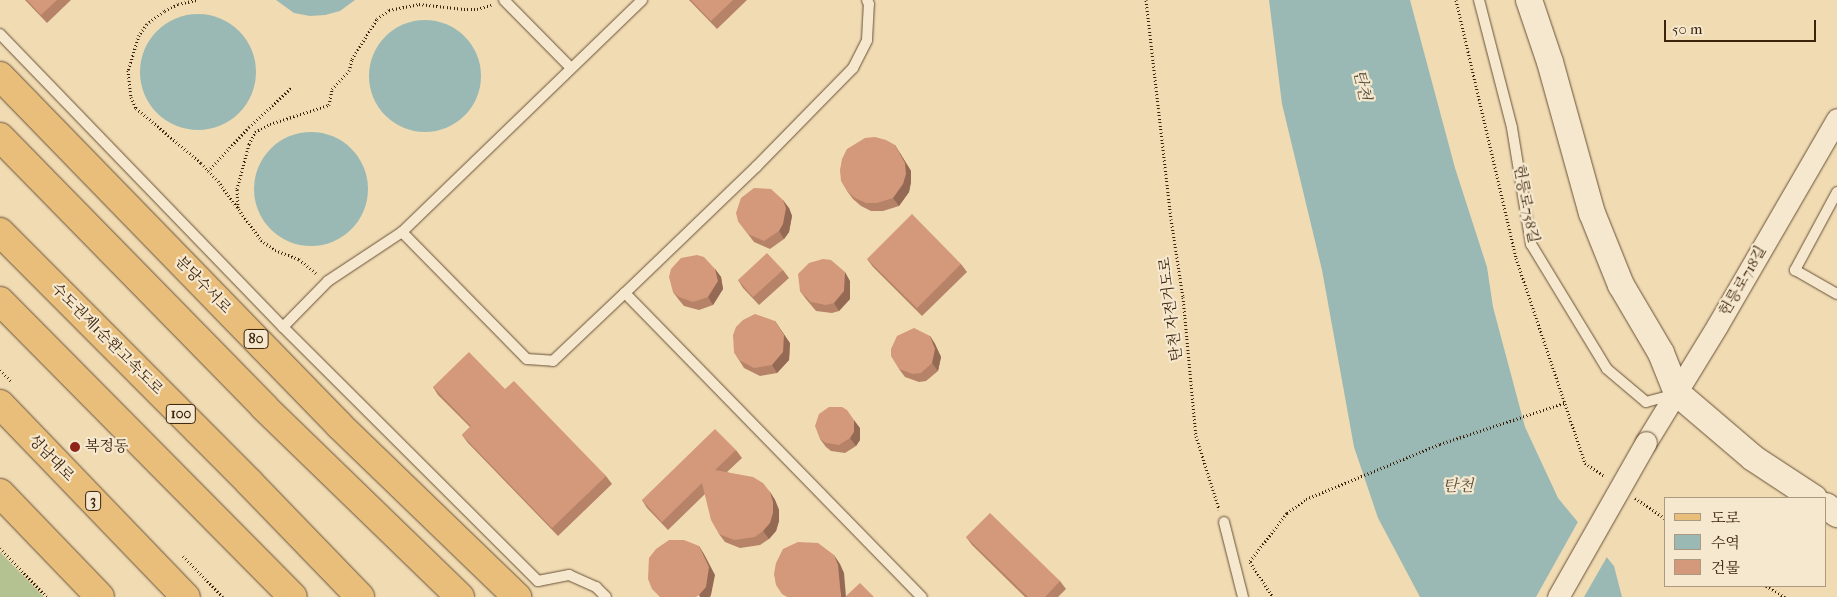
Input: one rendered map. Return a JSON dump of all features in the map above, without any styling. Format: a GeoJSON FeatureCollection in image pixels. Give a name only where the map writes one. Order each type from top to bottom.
{"type":"FeatureCollection","features":[{"type":"Feature","properties":{"kind":"main road","name":"분당수서로"},"geometry":{"type":"LineString","coordinates":[[0,76],[339,425],[516,597]]}},
{"type":"Feature","properties":{"kind":"main road"},"geometry":{"type":"LineString","coordinates":[[0,137],[264,408],[460,597]]}},
{"type":"Feature","properties":{"kind":"main road","name":"수도권제1순환고속도로"},"geometry":{"type":"LineString","coordinates":[[0,232],[250,482],[360,597]]}},
{"type":"Feature","properties":{"kind":"main road"},"geometry":{"type":"LineString","coordinates":[[0,301],[293,597]]}},
{"type":"Feature","properties":{"kind":"main road","name":"성남대로"},"geometry":{"type":"LineString","coordinates":[[0,404],[186,597]]}},
{"type":"Feature","properties":{"kind":"main road"},"geometry":{"type":"LineString","coordinates":[[0,493],[100,597]]}},
{"type":"Feature","properties":{"kind":"street"},"geometry":{"type":"LineString","coordinates":[[1529,0],[1550,62],[1592,214],[1621,285],[1661,353],[1677,393],[1753,458],[1812,497]]}},
{"type":"Feature","properties":{"kind":"street","name":"헌릉로718길"},"geometry":{"type":"LineString","coordinates":[[1558,597],[1646,442],[1677,393],[1837,119]]}},
{"type":"Feature","properties":{"kind":"lane"},"geometry":{"type":"LineString","coordinates":[[504,0],[570,67]]}},
{"type":"Feature","properties":{"kind":"lane"},"geometry":{"type":"LineString","coordinates":[[284,327],[328,281],[402,232],[570,67],[642,0]]}},
{"type":"Feature","properties":{"kind":"lane"},"geometry":{"type":"LineString","coordinates":[[402,232],[527,360],[553,362],[756,167],[853,68],[867,40],[869,4],[867,0]]}},
{"type":"Feature","properties":{"kind":"lane","name":"헌릉로758길"},"geometry":{"type":"LineString","coordinates":[[1479,0],[1512,128],[1531,244],[1607,369],[1646,402],[1677,393]]}},
{"type":"Feature","properties":{"kind":"lane"},"geometry":{"type":"LineString","coordinates":[[0,34],[284,327],[538,581],[570,575],[596,587],[606,597]]}},
{"type":"Feature","properties":{"kind":"lane"},"geometry":{"type":"LineString","coordinates":[[1837,192],[1795,270],[1837,294]]}},
{"type":"Feature","properties":{"kind":"lane"},"geometry":{"type":"LineString","coordinates":[[1827,288],[1837,282]]}},
{"type":"Feature","properties":{"kind":"lane"},"geometry":{"type":"LineString","coordinates":[[626,293],[922,597]]}},
{"type":"Feature","properties":{"kind":"lane"},"geometry":{"type":"LineString","coordinates":[[1224,522],[1243,597]]}},
{"type":"Feature","properties":{"kind":"path"},"geometry":{"type":"LineString","coordinates":[[196,0],[178,4],[164,11],[147,24],[139,35],[128,70],[131,97],[136,108],[208,171],[261,240],[275,250],[299,259],[328,281]]}},
{"type":"Feature","properties":{"kind":"path"},"geometry":{"type":"LineString","coordinates":[[238,210],[237,189],[249,144],[255,132],[270,124],[329,105],[332,89],[349,71],[352,59],[377,19],[389,10],[419,4],[477,9],[498,0]]}},
{"type":"Feature","properties":{"kind":"path","name":"탄천 자전거도로"},"geometry":{"type":"LineString","coordinates":[[1146,0],[1171,219],[1183,296],[1196,436],[1224,522]]}},
{"type":"Feature","properties":{"kind":"path"},"geometry":{"type":"LineString","coordinates":[[208,171],[249,127],[292,87]]}},
{"type":"Feature","properties":{"kind":"path"},"geometry":{"type":"LineString","coordinates":[[249,127],[255,132]]}},
{"type":"Feature","properties":{"kind":"path"},"geometry":{"type":"LineString","coordinates":[[1250,561],[1287,513],[1306,499],[1440,444],[1564,403]]}},
{"type":"Feature","properties":{"kind":"path"},"geometry":{"type":"LineString","coordinates":[[0,548],[47,597]]}},
{"type":"Feature","properties":{"kind":"path"},"geometry":{"type":"LineString","coordinates":[[1245,554],[1273,597]]}},
{"type":"Feature","properties":{"kind":"path"},"geometry":{"type":"LineString","coordinates":[[1768,587],[1785,597]]}},
{"type":"Feature","properties":{"kind":"green space"},"geometry":{"type":"Polygon","coordinates":[[[0,552],[44,597],[0,597],[0,552]]]}},
{"type":"Feature","properties":{"kind":"water"},"geometry":{"type":"Polygon","coordinates":[[[276,0],[355,0],[340,11],[310,16],[294,13],[276,0]]]}},
{"type":"Feature","properties":{"kind":"water","name":"탄천"},"geometry":{"type":"Polygon","coordinates":[[[1269,0],[1410,0],[1455,168],[1487,267],[1493,307],[1525,427],[1558,498],[1614,566],[1622,597],[1420,597],[1378,518],[1354,447],[1322,270],[1282,104],[1269,0]]]}},
{"type":"Feature","properties":{"kind":"water"},"geometry":{"type":"Polygon","coordinates":[[[198,14],[220,19],[239,31],[251,50],[256,72],[251,94],[239,113],[220,125],[198,130],[176,125],[157,113],[145,94],[140,72],[145,50],[157,31],[176,19],[198,14]]]}},
{"type":"Feature","properties":{"kind":"water"},"geometry":{"type":"Polygon","coordinates":[[[425,20],[446,24],[465,36],[477,55],[481,76],[477,97],[465,116],[446,128],[425,132],[404,128],[385,116],[373,97],[369,76],[373,55],[385,36],[404,24],[425,20]]]}},
{"type":"Feature","properties":{"kind":"water"},"geometry":{"type":"Polygon","coordinates":[[[311,132],[333,136],[351,149],[364,167],[368,189],[364,211],[351,229],[333,242],[311,246],[289,242],[271,229],[258,211],[254,189],[258,167],[271,149],[289,136],[311,132]]]}},
{"type":"Feature","properties":{"kind":"pier"},"geometry":{"type":"Polygon","coordinates":[[[1579,520],[1608,555],[1584,597],[1536,597],[1579,520]]]}},
{"type":"Feature","properties":{"kind":"building"},"geometry":{"type":"Polygon","coordinates":[[[27,0],[57,0],[41,15],[27,0]]]}},
{"type":"Feature","properties":{"kind":"building"},"geometry":{"type":"Polygon","coordinates":[[[691,0],[733,0],[711,21],[691,0]]]}},
{"type":"Feature","properties":{"kind":"building"},"geometry":{"type":"Polygon","coordinates":[[[875,137],[895,145],[905,163],[906,174],[903,184],[893,198],[877,203],[866,203],[855,198],[847,191],[841,181],[840,170],[842,159],[847,149],[865,138],[875,137]]]}},
{"type":"Feature","properties":{"kind":"building"},"geometry":{"type":"Polygon","coordinates":[[[754,188],[771,189],[783,200],[786,208],[783,224],[779,231],[764,241],[748,234],[738,221],[736,213],[741,198],[754,188]]]}},
{"type":"Feature","properties":{"kind":"building"},"geometry":{"type":"Polygon","coordinates":[[[912,214],[961,264],[917,308],[867,259],[912,214]]]}},
{"type":"Feature","properties":{"kind":"building"},"geometry":{"type":"Polygon","coordinates":[[[767,253],[783,270],[753,297],[738,280],[767,253]]]}},
{"type":"Feature","properties":{"kind":"building"},"geometry":{"type":"Polygon","coordinates":[[[697,255],[704,257],[715,269],[718,281],[708,297],[693,302],[679,297],[673,292],[669,277],[671,269],[681,258],[697,255]]]}},
{"type":"Feature","properties":{"kind":"building"},"geometry":{"type":"Polygon","coordinates":[[[823,259],[831,260],[845,272],[844,291],[834,303],[826,305],[811,302],[800,291],[798,274],[809,263],[823,259]]]}},
{"type":"Feature","properties":{"kind":"building"},"geometry":{"type":"Polygon","coordinates":[[[755,314],[775,321],[784,335],[783,352],[772,365],[754,368],[739,360],[734,352],[733,335],[736,327],[743,320],[755,314]]]}},
{"type":"Feature","properties":{"kind":"building"},"geometry":{"type":"Polygon","coordinates":[[[914,328],[930,336],[935,349],[932,363],[921,373],[913,374],[899,369],[891,356],[891,349],[897,336],[914,328]]]}},
{"type":"Feature","properties":{"kind":"building"},"geometry":{"type":"Polygon","coordinates":[[[469,352],[505,389],[514,381],[606,476],[552,528],[462,435],[471,426],[433,387],[469,352]]]}},
{"type":"Feature","properties":{"kind":"building"},"geometry":{"type":"Polygon","coordinates":[[[829,407],[842,407],[847,410],[854,420],[854,432],[850,438],[839,445],[826,443],[820,439],[815,426],[819,414],[829,407]]]}},
{"type":"Feature","properties":{"kind":"building"},"geometry":{"type":"Polygon","coordinates":[[[715,429],[736,450],[715,470],[753,477],[763,483],[770,492],[773,502],[773,513],[770,523],[755,537],[734,540],[719,534],[711,520],[702,483],[662,522],[642,500],[715,429]]]}},
{"type":"Feature","properties":{"kind":"building"},"geometry":{"type":"Polygon","coordinates":[[[990,513],[1060,581],[1045,597],[1028,597],[966,537],[990,513]]]}},
{"type":"Feature","properties":{"kind":"building"},"geometry":{"type":"Polygon","coordinates":[[[669,540],[684,540],[699,546],[709,567],[706,587],[696,597],[660,597],[652,589],[648,579],[649,558],[656,549],[669,540]]]}},
{"type":"Feature","properties":{"kind":"building"},"geometry":{"type":"Polygon","coordinates":[[[798,542],[818,543],[834,555],[838,565],[841,597],[787,597],[782,594],[776,585],[774,574],[776,563],[783,549],[798,542]]]}},
{"type":"Feature","properties":{"kind":"building"},"geometry":{"type":"Polygon","coordinates":[[[860,583],[874,597],[845,597],[860,583]]]}},
{"type":"Feature","properties":{"kind":"place","name":"복정동"},"geometry":{"type":"Point","coordinates":[75,447]}}]}
